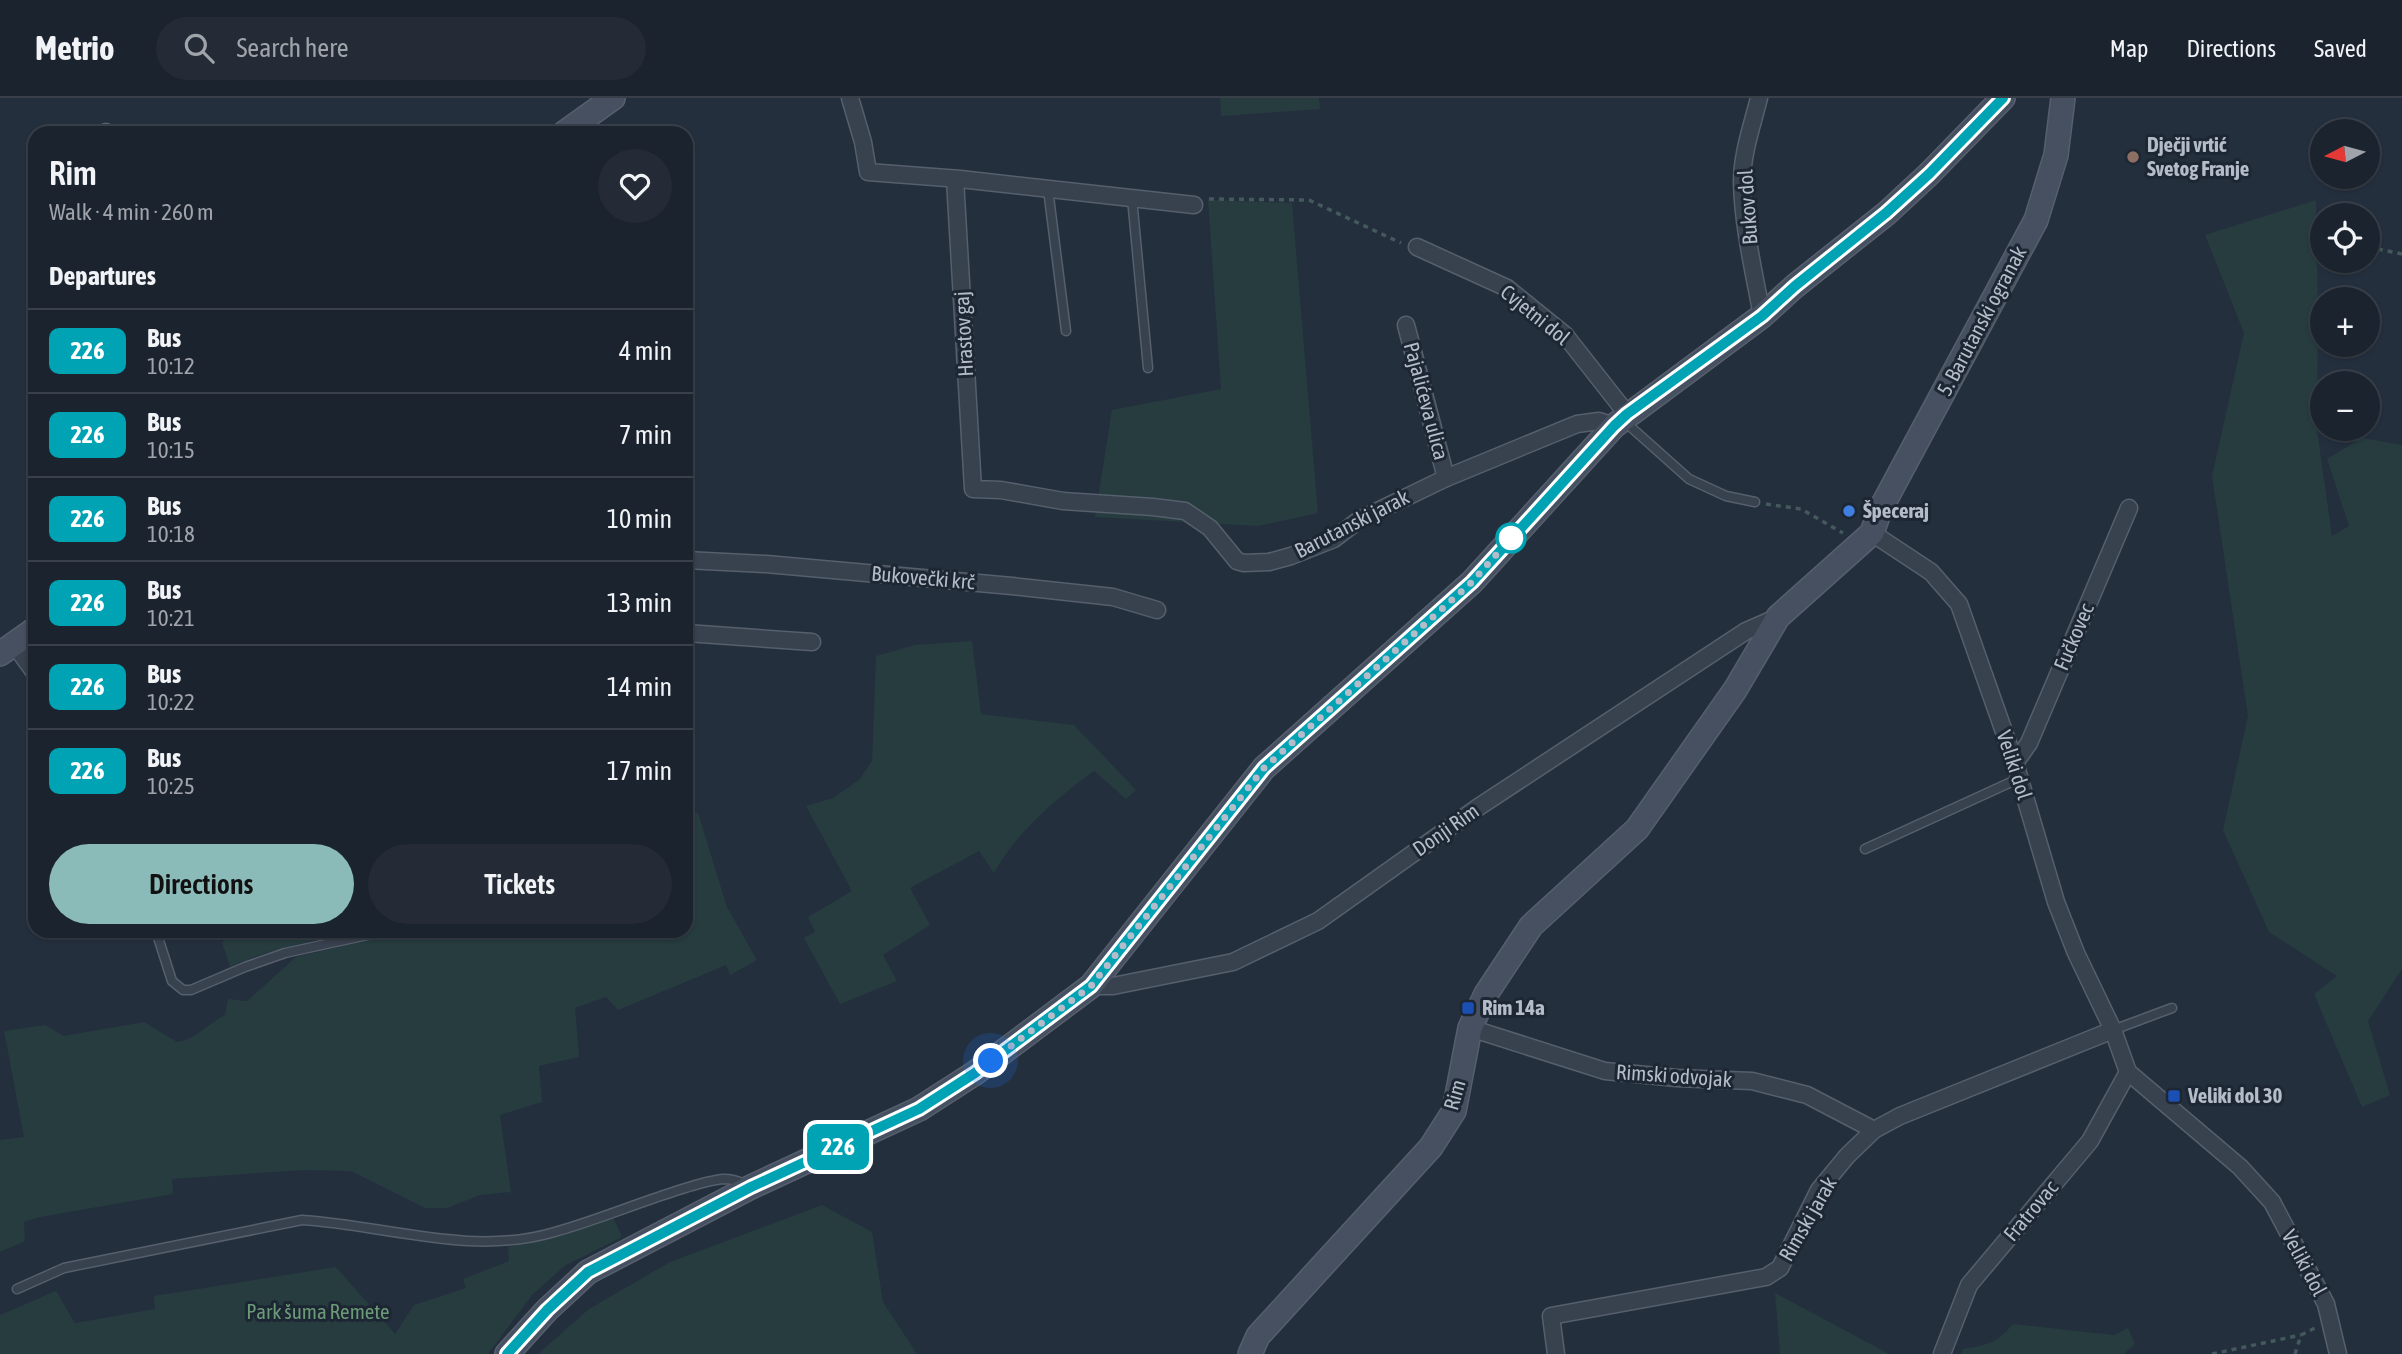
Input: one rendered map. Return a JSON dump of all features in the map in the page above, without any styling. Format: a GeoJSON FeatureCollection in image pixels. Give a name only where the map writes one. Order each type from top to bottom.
{"type":"FeatureCollection","features":[{"type":"Feature","properties":{"kind":"street"},"geometry":{"type":"LineString","coordinates":[[574,126],[613,98]]}},
{"type":"Feature","properties":{"kind":"street"},"geometry":{"type":"LineString","coordinates":[[850,98],[863,142],[868,172],[1194,205]]}},
{"type":"Feature","properties":{"kind":"street","name":"Bukov dol"},"geometry":{"type":"LineString","coordinates":[[1759,98],[1746,147],[1742,181],[1747,233],[1762,316]]}},
{"type":"Feature","properties":{"kind":"street"},"geometry":{"type":"LineString","coordinates":[[507,1354],[547,1310],[588,1272],[751,1187],[919,1109],[975,1073],[1091,986],[1264,768],[1472,582],[1621,420],[1762,316],[1886,213],[1929,174],[2003,98]]}},
{"type":"Feature","properties":{"kind":"street","name":"5. Barutanski ogranak"},"geometry":{"type":"LineString","coordinates":[[1872,533],[1880,510],[2036,220],[2056,155],[2063,98]]}},
{"type":"Feature","properties":{"kind":"street","name":"Hrastov gaj"},"geometry":{"type":"LineString","coordinates":[[955,179],[973,489]]}},
{"type":"Feature","properties":{"kind":"street","name":"Cvjetni dol"},"geometry":{"type":"LineString","coordinates":[[1417,247],[1507,288],[1565,335],[1621,420]]}},
{"type":"Feature","properties":{"kind":"street","name":"Pajalićeva ulica"},"geometry":{"type":"LineString","coordinates":[[1406,325],[1446,478]]}},
{"type":"Feature","properties":{"kind":"street","name":"Barutanski jarak"},"geometry":{"type":"LineString","coordinates":[[973,489],[1185,511],[1210,528],[1237,561],[1269,562],[1334,539],[1359,520],[1446,478],[1577,424],[1621,420]]}},
{"type":"Feature","properties":{"kind":"street","name":"Fučkovec"},"geometry":{"type":"LineString","coordinates":[[2017,771],[2129,508]]}},
{"type":"Feature","properties":{"kind":"street","name":"Rim"},"geometry":{"type":"LineString","coordinates":[[1250,1354],[1258,1336],[1431,1147],[1454,1111],[1470,1028],[1486,994],[1531,926],[1637,829],[1735,690],[1778,617],[1872,533]]}},
{"type":"Feature","properties":{"kind":"street","name":"Veliki dol"},"geometry":{"type":"LineString","coordinates":[[1872,533],[1931,572],[1959,604],[2017,771],[2056,902],[2129,1072],[2240,1167],[2272,1202],[2326,1304],[2337,1354]]}},
{"type":"Feature","properties":{"kind":"street","name":"Bukovečki krč"},"geometry":{"type":"LineString","coordinates":[[693,560],[766,564],[1012,586],[1113,597],[1157,610]]}},
{"type":"Feature","properties":{"kind":"street","name":"Donji Rim"},"geometry":{"type":"LineString","coordinates":[[1091,986],[1113,986],[1233,962],[1318,921],[1500,792],[1746,631],[1778,617]]}},
{"type":"Feature","properties":{"kind":"street"},"geometry":{"type":"LineString","coordinates":[[28,634],[7,649],[28,667]]}},
{"type":"Feature","properties":{"kind":"street"},"geometry":{"type":"LineString","coordinates":[[693,634],[812,642]]}},
{"type":"Feature","properties":{"kind":"street","name":"Rimski odvojak"},"geometry":{"type":"LineString","coordinates":[[1470,1028],[1605,1071],[1752,1081],[1807,1095],[1874,1130]]}},
{"type":"Feature","properties":{"kind":"street","name":"Rimski jarak"},"geometry":{"type":"LineString","coordinates":[[1556,1354],[1551,1316],[1766,1276],[1780,1268],[1819,1190],[1847,1156],[1874,1130],[1900,1116],[2113,1030]]}},
{"type":"Feature","properties":{"kind":"street","name":"Fratrovac"},"geometry":{"type":"LineString","coordinates":[[1942,1354],[1969,1285],[2090,1140],[2129,1072]]}},
{"type":"Feature","properties":{"kind":"lane"},"geometry":{"type":"LineString","coordinates":[[1048,189],[1066,331]]}},
{"type":"Feature","properties":{"kind":"lane"},"geometry":{"type":"LineString","coordinates":[[1132,198],[1147,369]]}},
{"type":"Feature","properties":{"kind":"lane"},"geometry":{"type":"LineString","coordinates":[[1621,420],[1689,479],[1726,496],[1755,502]]}},
{"type":"Feature","properties":{"kind":"lane"},"geometry":{"type":"LineString","coordinates":[[1865,849],[2017,771]]}},
{"type":"Feature","properties":{"kind":"lane"},"geometry":{"type":"LineString","coordinates":[[158,938],[172,981],[183,990],[191,990],[285,953],[354,938]]}},
{"type":"Feature","properties":{"kind":"lane"},"geometry":{"type":"LineString","coordinates":[[2113,1030],[2172,1009]]}},
{"type":"Feature","properties":{"kind":"lane"},"geometry":{"type":"LineString","coordinates":[[17,1289],[64,1268],[302,1220],[339,1222],[487,1242],[524,1240],[723,1179],[735,1180],[751,1187]]}},
{"type":"Feature","properties":{"kind":"path"},"geometry":{"type":"LineString","coordinates":[[1194,205],[1199,199],[1309,200],[1417,247]]}},
{"type":"Feature","properties":{"kind":"path"},"geometry":{"type":"LineString","coordinates":[[2380,249],[2402,254]]}},
{"type":"Feature","properties":{"kind":"path"},"geometry":{"type":"LineString","coordinates":[[1755,502],[1801,509],[1836,529]]}},
{"type":"Feature","properties":{"kind":"path"},"geometry":{"type":"LineString","coordinates":[[2212,1354],[2301,1335],[2330,1321]]}},
{"type":"Feature","properties":{"kind":"path"},"geometry":{"type":"LineString","coordinates":[[2295,1354],[2301,1335]]}},
{"type":"Feature","properties":{"kind":"green space"},"geometry":{"type":"Polygon","coordinates":[[[1220,98],[1319,98],[1320,109],[1221,116],[1220,98]]]}},
{"type":"Feature","properties":{"kind":"green space"},"geometry":{"type":"Polygon","coordinates":[[[1208,200],[1292,203],[1318,513],[1258,526],[1095,517],[1112,410],[1221,389],[1208,200]]]}},
{"type":"Feature","properties":{"kind":"green space"},"geometry":{"type":"Polygon","coordinates":[[[2316,200],[2316,203],[2310,203],[2310,273],[2317,273],[2318,287],[2310,287],[2310,357],[2318,357],[2318,371],[2310,371],[2310,441],[2319,441],[2332,536],[2349,526],[2327,459],[2357,441],[2402,445],[2402,969],[2368,1021],[2390,1095],[2362,1107],[2314,994],[2337,976],[2269,932],[2223,830],[2248,716],[2212,476],[2244,333],[2205,235],[2316,200]]]}},
{"type":"Feature","properties":{"kind":"green space"},"geometry":{"type":"Polygon","coordinates":[[[972,641],[981,714],[1074,725],[1136,790],[1126,799],[1094,771],[1065,793],[1025,830],[994,873],[979,851],[910,888],[930,925],[883,955],[897,981],[840,1004],[804,938],[815,932],[808,917],[852,891],[806,806],[833,798],[859,780],[872,761],[876,656],[915,645],[972,641]]]}},
{"type":"Feature","properties":{"kind":"green space"},"geometry":{"type":"Polygon","coordinates":[[[693,812],[698,813],[727,907],[757,960],[730,975],[726,965],[618,1010],[606,997],[575,1008],[579,1057],[539,1066],[542,1102],[500,1115],[511,1192],[480,1195],[447,1208],[425,1208],[351,1171],[303,1170],[172,1179],[173,1194],[24,1222],[25,1241],[0,1252],[0,1140],[24,1137],[4,1031],[45,1025],[64,1036],[144,1022],[177,1042],[196,1034],[225,1015],[228,999],[247,1001],[296,957],[377,938],[693,938],[693,812]]]}},
{"type":"Feature","properties":{"kind":"green space"},"geometry":{"type":"Polygon","coordinates":[[[227,938],[324,938],[275,950],[230,967],[222,942],[227,938]]]}},
{"type":"Feature","properties":{"kind":"green space"},"geometry":{"type":"Polygon","coordinates":[[[822,1205],[872,1232],[883,1302],[917,1354],[538,1354],[589,1309],[670,1262],[822,1205]]]}},
{"type":"Feature","properties":{"kind":"green space","name":"Park šuma Remete"},"geometry":{"type":"Polygon","coordinates":[[[613,1217],[622,1237],[566,1265],[532,1295],[488,1354],[0,1354],[0,1315],[56,1291],[75,1323],[155,1309],[154,1296],[336,1267],[395,1334],[414,1305],[466,1288],[463,1279],[509,1261],[508,1247],[552,1237],[613,1217]]]}},
{"type":"Feature","properties":{"kind":"green space"},"geometry":{"type":"Polygon","coordinates":[[[1775,1293],[1889,1354],[1780,1354],[1775,1293]]]}},
{"type":"Feature","properties":{"kind":"green space"},"geometry":{"type":"Polygon","coordinates":[[[2013,1324],[2114,1335],[2128,1328],[2135,1344],[2124,1354],[1961,1354],[1963,1349],[1997,1339],[2013,1324]]]}},
{"type":"Feature","properties":{"kind":"bus line","name":"226"},"geometry":{"type":"LineString","coordinates":[[507,1354],[547,1310],[588,1272],[751,1187],[919,1109],[975,1073],[1091,986],[1264,768],[1472,582],[1614,426],[1762,316],[1886,213],[1929,174],[2003,98]]}},
{"type":"Feature","properties":{"kind":"place","name":"Dječji vrtić Svetog Franje"},"geometry":{"type":"Point","coordinates":[2133,157]}},
{"type":"Feature","properties":{"kind":"place","name":"Špeceraj"},"geometry":{"type":"Point","coordinates":[1849,511]}},
{"type":"Feature","properties":{"kind":"place","name":"Rim 14a"},"geometry":{"type":"Point","coordinates":[1468,1008]}},
{"type":"Feature","properties":{"kind":"place","name":"Veliki dol 30"},"geometry":{"type":"Point","coordinates":[2174,1096]}},
{"type":"Feature","properties":{"kind":"route"},"geometry":{"type":"LineString","coordinates":[[991,1061],[1091,986],[1264,768],[1472,582],[1511,538]]}}]}
